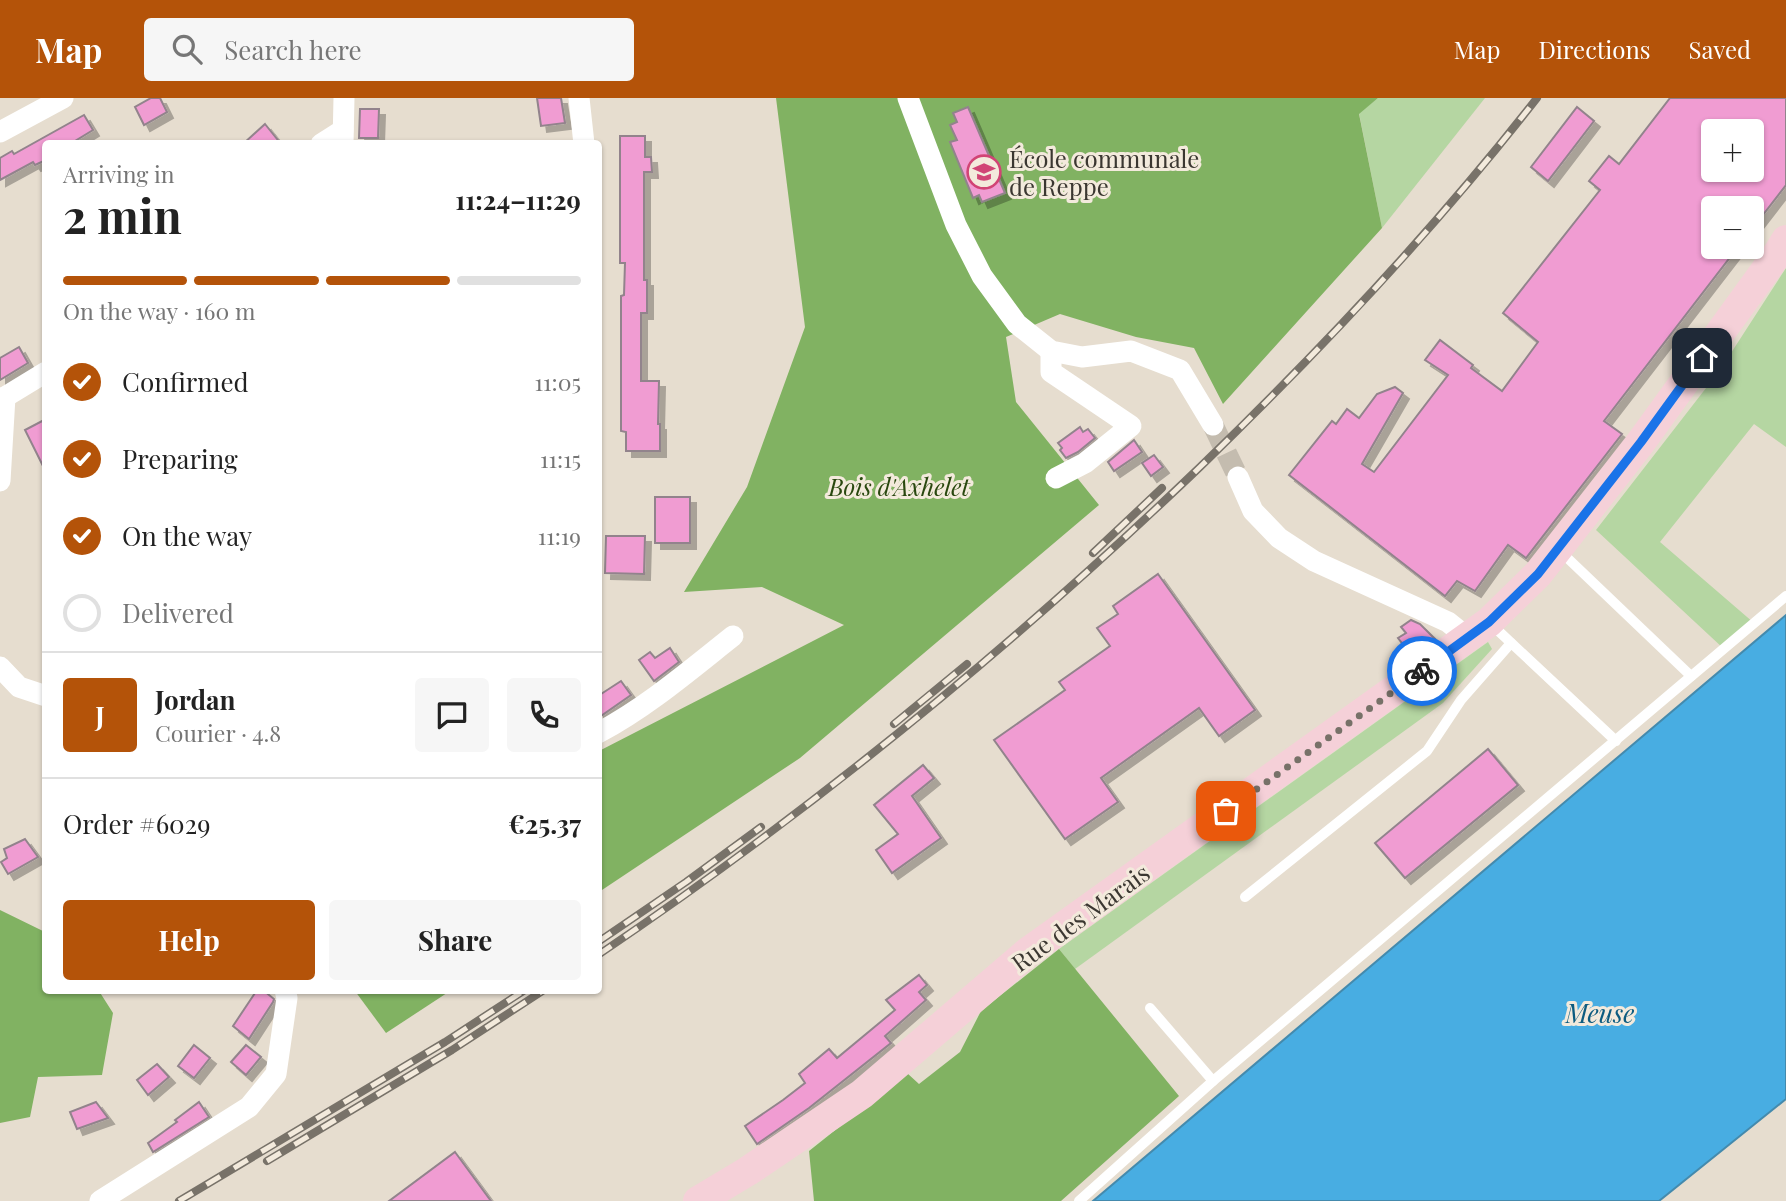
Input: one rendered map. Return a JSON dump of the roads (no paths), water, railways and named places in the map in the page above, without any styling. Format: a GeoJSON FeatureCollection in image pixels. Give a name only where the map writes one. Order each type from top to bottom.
{"type":"FeatureCollection","features":[{"type":"Feature","properties":{"kind":"main road","name":"Rue des Marais"},"geometry":{"type":"LineString","coordinates":[[698,1201],[748,1171],[862,1094],[1028,952],[1478,630],[1538,574],[1558,549],[1641,442],[1786,240]]}},
{"type":"Feature","properties":{"kind":"street"},"geometry":{"type":"LineString","coordinates":[[0,132],[63,98]]}},
{"type":"Feature","properties":{"kind":"street"},"geometry":{"type":"LineString","coordinates":[[343,136],[344,98]]}},
{"type":"Feature","properties":{"kind":"street"},"geometry":{"type":"LineString","coordinates":[[579,98],[584,140]]}},
{"type":"Feature","properties":{"kind":"street"},"geometry":{"type":"LineString","coordinates":[[908,98],[956,225],[982,276],[1017,324],[1051,351],[1082,357],[1131,351],[1180,370],[1213,425]]}},
{"type":"Feature","properties":{"kind":"street"},"geometry":{"type":"LineString","coordinates":[[1051,351],[1051,372],[1131,426],[1085,463],[1056,478]]}},
{"type":"Feature","properties":{"kind":"street"},"geometry":{"type":"LineString","coordinates":[[0,481],[3,398],[42,374]]}},
{"type":"Feature","properties":{"kind":"street"},"geometry":{"type":"LineString","coordinates":[[1238,477],[1253,511],[1279,538],[1314,561],[1448,622],[1478,630]]}},
{"type":"Feature","properties":{"kind":"street"},"geometry":{"type":"LineString","coordinates":[[602,731],[641,707],[733,636]]}},
{"type":"Feature","properties":{"kind":"street"},"geometry":{"type":"LineString","coordinates":[[0,667],[19,687],[42,695]]}},
{"type":"Feature","properties":{"kind":"street"},"geometry":{"type":"LineString","coordinates":[[100,1201],[249,1107],[276,1074],[286,994]]}},
{"type":"Feature","properties":{"kind":"lane"},"geometry":{"type":"LineString","coordinates":[[1558,549],[1691,676]]}},
{"type":"Feature","properties":{"kind":"lane"},"geometry":{"type":"LineString","coordinates":[[1079,1201],[1213,1081],[1786,596]]}},
{"type":"Feature","properties":{"kind":"lane"},"geometry":{"type":"LineString","coordinates":[[1478,630],[1511,643],[1616,741]]}},
{"type":"Feature","properties":{"kind":"lane"},"geometry":{"type":"LineString","coordinates":[[1245,897],[1426,751],[1461,700],[1511,643]]}},
{"type":"Feature","properties":{"kind":"lane"},"geometry":{"type":"LineString","coordinates":[[1150,1008],[1213,1081]]}},
{"type":"Feature","properties":{"kind":"water","name":"Meuse"},"geometry":{"type":"Polygon","coordinates":[[[1786,615],[1786,1099],[1659,1201],[1093,1201],[1786,615]]]}},
{"type":"Feature","properties":{"kind":"tunnel"},"geometry":{"type":"LineString","coordinates":[[1213,425],[1238,477]]}},
{"type":"Feature","properties":{"kind":"railway"},"geometry":{"type":"LineString","coordinates":[[602,952],[678,900],[834,784],[984,662],[1129,533],[1245,423],[1332,334],[1458,195],[1537,98]]}},
{"type":"Feature","properties":{"kind":"railway"},"geometry":{"type":"LineString","coordinates":[[1093,553],[1162,488]]}},
{"type":"Feature","properties":{"kind":"railway"},"geometry":{"type":"LineString","coordinates":[[894,724],[967,664]]}},
{"type":"Feature","properties":{"kind":"railway"},"geometry":{"type":"LineString","coordinates":[[602,939],[761,827]]}},
{"type":"Feature","properties":{"kind":"railway"},"geometry":{"type":"LineString","coordinates":[[179,1201],[445,1042],[519,994]]}},
{"type":"Feature","properties":{"kind":"railway"},"geometry":{"type":"LineString","coordinates":[[267,1161],[452,1050],[538,994]]}},
{"type":"Feature","properties":{"kind":"place","name":"École communale de Reppe"},"geometry":{"type":"Point","coordinates":[984,172]}},
{"type":"Feature","properties":{"kind":"park label","name":"Bois d'Axhelet"},"geometry":{"type":"Point","coordinates":[899,486]}}]}
